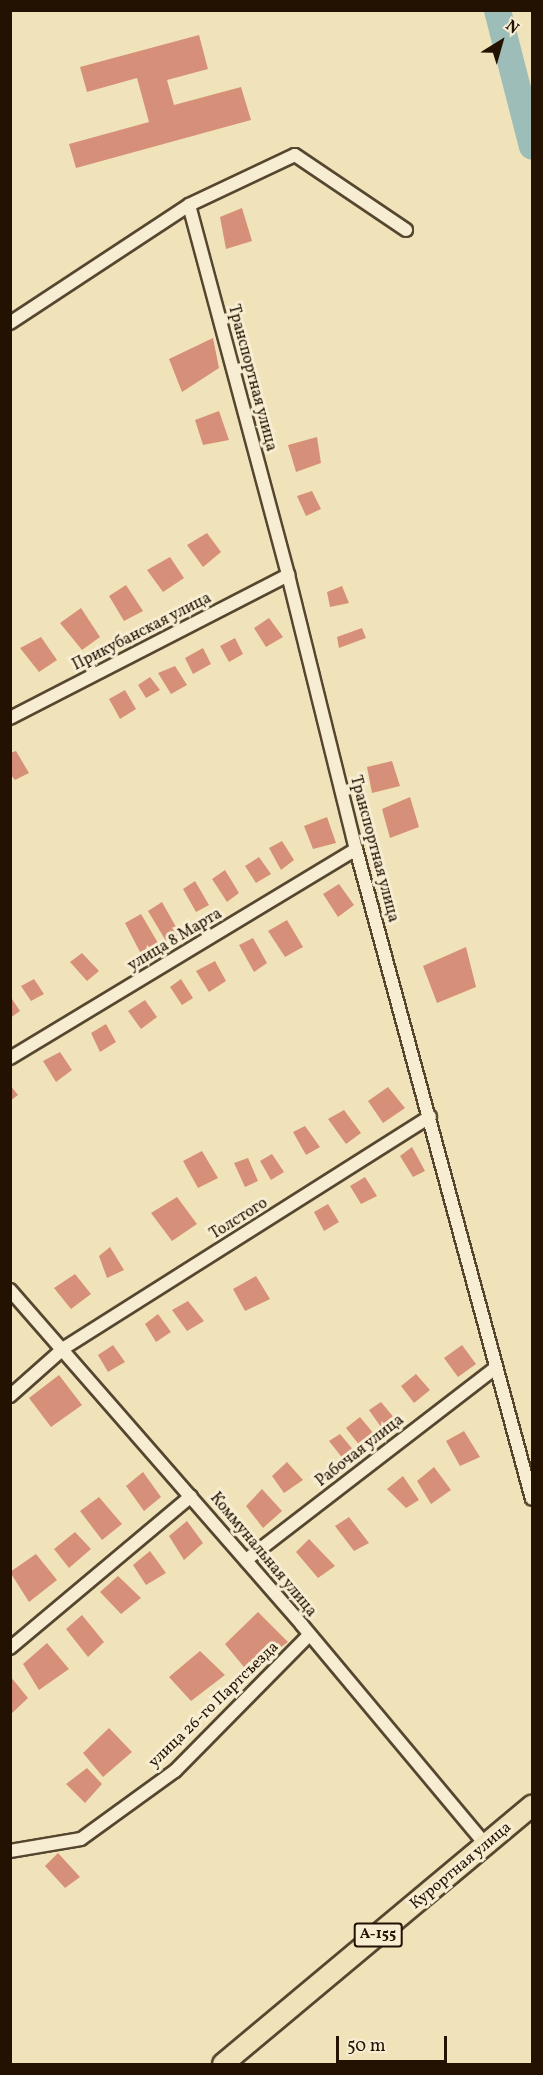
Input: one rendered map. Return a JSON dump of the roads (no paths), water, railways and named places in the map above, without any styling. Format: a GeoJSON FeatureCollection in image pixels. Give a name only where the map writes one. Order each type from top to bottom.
{"type":"FeatureCollection","features":[{"type":"Feature","properties":{"kind":"main road","name":"Курортная улица"},"geometry":{"type":"LineString","coordinates":[[223,2064],[532,1806]]}},
{"type":"Feature","properties":{"kind":"street"},"geometry":{"type":"LineString","coordinates":[[10,323],[189,205],[295,155],[406,230]]}},
{"type":"Feature","properties":{"kind":"street","name":"Транспортная улица"},"geometry":{"type":"LineString","coordinates":[[189,205],[288,575],[356,849],[532,1499]]}},
{"type":"Feature","properties":{"kind":"street","name":"Прикубанская улица"},"geometry":{"type":"LineString","coordinates":[[10,717],[288,575]]}},
{"type":"Feature","properties":{"kind":"street","name":"улица 8 Марта"},"geometry":{"type":"LineString","coordinates":[[10,1058],[356,849]]}},
{"type":"Feature","properties":{"kind":"street","name":"Толстого"},"geometry":{"type":"LineString","coordinates":[[10,1396],[64,1348],[430,1117]]}},
{"type":"Feature","properties":{"kind":"street","name":"Коммунальная улица"},"geometry":{"type":"LineString","coordinates":[[10,1290],[64,1348],[246,1560],[486,1845]]}},
{"type":"Feature","properties":{"kind":"street","name":"Рабочая улица"},"geometry":{"type":"LineString","coordinates":[[246,1560],[495,1368]]}},
{"type":"Feature","properties":{"kind":"street"},"geometry":{"type":"LineString","coordinates":[[10,1648],[191,1496]]}},
{"type":"Feature","properties":{"kind":"street","name":"улица 26-го Партсъезда"},"geometry":{"type":"LineString","coordinates":[[10,1851],[81,1839],[175,1771],[309,1635]]}},
{"type":"Feature","properties":{"kind":"waterway"},"geometry":{"type":"LineString","coordinates":[[497,10],[532,146]]}}]}
